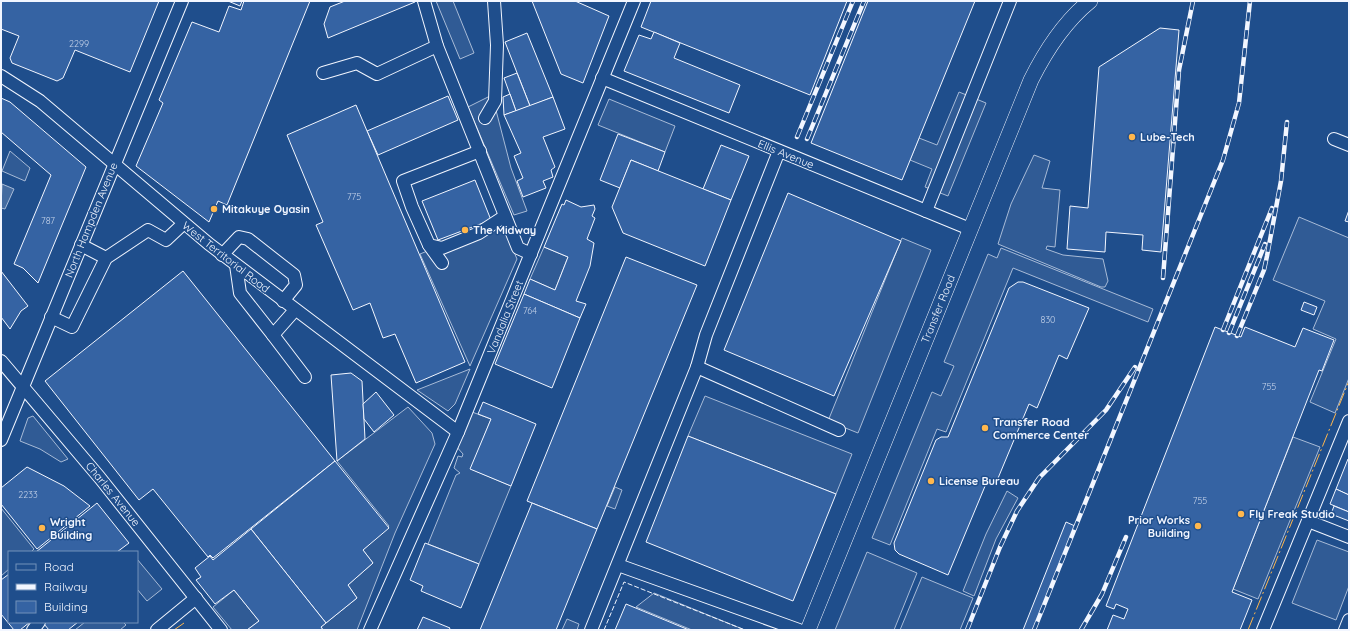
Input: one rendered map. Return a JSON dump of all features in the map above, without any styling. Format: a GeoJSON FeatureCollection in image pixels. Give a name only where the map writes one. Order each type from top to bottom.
{"type":"FeatureCollection","features":[{"type":"Feature","properties":{"kind":"main road","name":"Transfer Road"},"geometry":{"type":"LineString","coordinates":[[808,630],[1031,80],[1042,59],[1068,22],[1090,1]]}},
{"type":"Feature","properties":{"kind":"street","name":"North Hampden Avenue"},"geometry":{"type":"LineString","coordinates":[[1,440],[182,1]]}},
{"type":"Feature","properties":{"kind":"street"},"geometry":{"type":"LineString","coordinates":[[424,1],[438,46],[518,248],[531,254]]}},
{"type":"Feature","properties":{"kind":"street"},"geometry":{"type":"LineString","coordinates":[[485,118],[495,101],[496,45],[494,1]]}},
{"type":"Feature","properties":{"kind":"street","name":"Vandalia Street"},"geometry":{"type":"LineString","coordinates":[[370,630],[458,432],[634,1]]}},
{"type":"Feature","properties":{"kind":"street"},"geometry":{"type":"LineString","coordinates":[[926,211],[1010,1]]}},
{"type":"Feature","properties":{"kind":"street"},"geometry":{"type":"LineString","coordinates":[[323,73],[357,63],[377,74],[438,46]]}},
{"type":"Feature","properties":{"kind":"street","name":"West Territorial Road"},"geometry":{"type":"LineString","coordinates":[[1,76],[40,101],[183,224],[222,255],[458,432]]}},
{"type":"Feature","properties":{"kind":"street","name":"Ellis Avenue"},"geometry":{"type":"LineString","coordinates":[[602,78],[970,229]]}},
{"type":"Feature","properties":{"kind":"street"},"geometry":{"type":"LineString","coordinates":[[1334,139],[1349,145]]}},
{"type":"Feature","properties":{"kind":"street"},"geometry":{"type":"LineString","coordinates":[[442,263],[429,245],[412,207],[403,181],[480,151]]}},
{"type":"Feature","properties":{"kind":"street"},"geometry":{"type":"LineString","coordinates":[[591,630],[697,367],[706,335],[779,151]]}},
{"type":"Feature","properties":{"kind":"street"},"geometry":{"type":"LineString","coordinates":[[429,245],[442,248],[479,233],[505,216]]}},
{"type":"Feature","properties":{"kind":"street"},"geometry":{"type":"LineString","coordinates":[[51,317],[72,327],[106,258],[148,230],[166,240],[183,224]]}},
{"type":"Feature","properties":{"kind":"street"},"geometry":{"type":"LineString","coordinates":[[222,255],[239,238],[248,240],[294,275],[296,285],[283,301]]}},
{"type":"Feature","properties":{"kind":"street"},"geometry":{"type":"LineString","coordinates":[[81,245],[106,258]]}},
{"type":"Feature","properties":{"kind":"street"},"geometry":{"type":"LineString","coordinates":[[236,265],[240,293],[305,378]]}},
{"type":"Feature","properties":{"kind":"street"},"geometry":{"type":"LineString","coordinates":[[273,336],[295,310]]}},
{"type":"Feature","properties":{"kind":"street","name":"Charles Avenue"},"geometry":{"type":"LineString","coordinates":[[1,361],[100,478],[221,630]]}},
{"type":"Feature","properties":{"kind":"street"},"geometry":{"type":"LineString","coordinates":[[697,367],[839,430]]}},
{"type":"Feature","properties":{"kind":"street"},"geometry":{"type":"LineString","coordinates":[[1264,630],[1349,421]]}},
{"type":"Feature","properties":{"kind":"street"},"geometry":{"type":"LineString","coordinates":[[1308,521],[1349,537]]}},
{"type":"Feature","properties":{"kind":"street"},"geometry":{"type":"LineString","coordinates":[[618,566],[799,630]]}},
{"type":"Feature","properties":{"kind":"street"},"geometry":{"type":"LineString","coordinates":[[157,630],[196,598]]}},
{"type":"Feature","properties":{"kind":"street"},"geometry":{"type":"LineString","coordinates":[[1345,630],[1349,620]]}},
{"type":"Feature","properties":{"kind":"shaded area"},"geometry":{"type":"Polygon","coordinates":[[[436,1],[453,1],[474,53],[460,59],[436,1]]]}},
{"type":"Feature","properties":{"kind":"shaded area"},"geometry":{"type":"Polygon","coordinates":[[[959,92],[986,103],[948,196],[925,187],[932,169],[910,160],[919,138],[937,145],[959,92]]]}},
{"type":"Feature","properties":{"kind":"shaded area"},"geometry":{"type":"Polygon","coordinates":[[[492,95],[511,168],[527,211],[514,215],[468,107],[492,95]]]}},
{"type":"Feature","properties":{"kind":"shaded area"},"geometry":{"type":"Polygon","coordinates":[[[609,99],[675,126],[665,152],[598,125],[609,99]]]}},
{"type":"Feature","properties":{"kind":"shaded area"},"geometry":{"type":"Polygon","coordinates":[[[10,151],[30,168],[25,181],[2,171],[10,151]]]}},
{"type":"Feature","properties":{"kind":"shaded area"},"geometry":{"type":"Polygon","coordinates":[[[1034,155],[1050,161],[1042,188],[1060,190],[1055,247],[1047,246],[1046,249],[1063,255],[1103,259],[1108,281],[1105,287],[1101,287],[998,244],[1011,204],[1034,155]]]}},
{"type":"Feature","properties":{"kind":"shaded area"},"geometry":{"type":"Polygon","coordinates":[[[2,184],[14,189],[5,209],[1,208],[2,184]]]}},
{"type":"Feature","properties":{"kind":"shaded area"},"geometry":{"type":"Polygon","coordinates":[[[1299,217],[1349,238],[1349,378],[1335,413],[1310,402],[1336,339],[1313,329],[1325,301],[1273,280],[1299,217]]]}},
{"type":"Feature","properties":{"kind":"shaded area"},"geometry":{"type":"Polygon","coordinates":[[[501,221],[517,259],[470,366],[420,254],[501,221]]]}},
{"type":"Feature","properties":{"kind":"shaded area"},"geometry":{"type":"Polygon","coordinates":[[[902,238],[931,250],[858,433],[828,421],[902,238]]]}},
{"type":"Feature","properties":{"kind":"shaded area"},"geometry":{"type":"Polygon","coordinates":[[[544,247],[568,257],[555,290],[530,279],[544,247]]]}},
{"type":"Feature","properties":{"kind":"shaded area"},"geometry":{"type":"Polygon","coordinates":[[[1001,248],[1153,309],[1148,322],[1013,268],[946,432],[937,429],[890,545],[872,538],[932,392],[941,396],[954,366],[944,362],[988,254],[997,258],[1001,248]]]}},
{"type":"Feature","properties":{"kind":"shaded area"},"geometry":{"type":"Polygon","coordinates":[[[470,369],[455,404],[448,411],[417,390],[470,369]]]}},
{"type":"Feature","properties":{"kind":"shaded area"},"geometry":{"type":"Polygon","coordinates":[[[705,396],[852,454],[836,494],[688,436],[705,396]]]}},
{"type":"Feature","properties":{"kind":"shaded area"},"geometry":{"type":"Polygon","coordinates":[[[408,407],[432,433],[435,444],[395,533],[357,630],[323,630],[321,627],[357,598],[348,585],[373,563],[363,550],[389,526],[337,461],[408,407]]]}},
{"type":"Feature","properties":{"kind":"shaded area"},"geometry":{"type":"Polygon","coordinates":[[[472,412],[491,419],[471,469],[511,486],[479,564],[428,544],[456,475],[460,473],[454,468],[458,456],[462,457],[463,454],[455,445],[472,412]]]}},
{"type":"Feature","properties":{"kind":"shaded area"},"geometry":{"type":"Polygon","coordinates":[[[33,416],[68,459],[61,462],[40,449],[20,441],[28,418],[33,416]]]}},
{"type":"Feature","properties":{"kind":"shaded area"},"geometry":{"type":"Polygon","coordinates":[[[1293,437],[1320,447],[1258,599],[1233,589],[1293,437]]]}},
{"type":"Feature","properties":{"kind":"shaded area"},"geometry":{"type":"Polygon","coordinates":[[[615,487],[622,490],[615,509],[607,506],[615,487]]]}},
{"type":"Feature","properties":{"kind":"shaded area"},"geometry":{"type":"Polygon","coordinates":[[[1007,491],[1018,498],[996,539],[974,596],[963,591],[986,534],[1007,491]]]}},
{"type":"Feature","properties":{"kind":"shaded area"},"geometry":{"type":"Polygon","coordinates":[[[1,508],[34,549],[32,551],[8,551],[8,570],[1,576],[1,508]]]}},
{"type":"Feature","properties":{"kind":"shaded area"},"geometry":{"type":"Polygon","coordinates":[[[1317,540],[1349,552],[1349,586],[1336,620],[1292,603],[1317,540]]]}},
{"type":"Feature","properties":{"kind":"shaded area"},"geometry":{"type":"Polygon","coordinates":[[[867,552],[917,573],[894,630],[835,630],[867,552]]]}},
{"type":"Feature","properties":{"kind":"shaded area"},"geometry":{"type":"Polygon","coordinates":[[[138,560],[162,589],[147,601],[138,590],[138,560]]]}},
{"type":"Feature","properties":{"kind":"shaded area"},"geometry":{"type":"Polygon","coordinates":[[[922,577],[973,598],[960,630],[900,630],[922,577]]]}},
{"type":"Feature","properties":{"kind":"shaded area"},"geometry":{"type":"Polygon","coordinates":[[[234,590],[259,621],[247,630],[232,630],[213,607],[234,590]]]}},
{"type":"Feature","properties":{"kind":"shaded area"},"geometry":{"type":"Polygon","coordinates":[[[654,593],[745,630],[692,630],[636,607],[654,593]]]}},
{"type":"Feature","properties":{"kind":"shaded area"},"geometry":{"type":"Polygon","coordinates":[[[567,619],[579,624],[577,630],[562,630],[567,619]]]}},
{"type":"Feature","properties":{"kind":"shaded area"},"geometry":{"type":"Polygon","coordinates":[[[84,623],[124,623],[126,625],[120,630],[75,630],[84,623]]]}},
{"type":"Feature","properties":{"kind":"building"},"geometry":{"type":"Polygon","coordinates":[[[1,1],[159,1],[130,72],[75,50],[63,78],[57,81],[12,63],[10,58],[19,36],[1,29],[1,1]]]}},
{"type":"Feature","properties":{"kind":"building"},"geometry":{"type":"Polygon","coordinates":[[[228,1],[242,1],[240,6],[228,1]]]}},
{"type":"Feature","properties":{"kind":"building"},"geometry":{"type":"Polygon","coordinates":[[[244,1],[310,1],[227,205],[218,201],[209,222],[136,166],[163,103],[159,100],[192,22],[219,32],[229,6],[241,10],[244,1]]]}},
{"type":"Feature","properties":{"kind":"building"},"geometry":{"type":"Polygon","coordinates":[[[345,1],[415,2],[328,38],[324,24],[330,7],[345,1]]]}},
{"type":"Feature","properties":{"kind":"building"},"geometry":{"type":"Polygon","coordinates":[[[532,1],[575,1],[609,16],[583,83],[561,74],[532,1]]]}},
{"type":"Feature","properties":{"kind":"building"},"geometry":{"type":"Polygon","coordinates":[[[651,1],[847,1],[810,95],[641,27],[651,1]]]}},
{"type":"Feature","properties":{"kind":"building"},"geometry":{"type":"Polygon","coordinates":[[[868,1],[975,1],[902,180],[811,143],[868,1]]]}},
{"type":"Feature","properties":{"kind":"building","name":"Lube-Tech"},"geometry":{"type":"Polygon","coordinates":[[[1160,28],[1179,30],[1161,252],[1142,250],[1143,235],[1106,232],[1105,252],[1067,249],[1070,206],[1088,208],[1099,67],[1160,28]]]}},
{"type":"Feature","properties":{"kind":"building"},"geometry":{"type":"Polygon","coordinates":[[[654,32],[680,43],[674,58],[740,85],[729,113],[624,71],[639,35],[651,39],[654,32]]]}},
{"type":"Feature","properties":{"kind":"building"},"geometry":{"type":"Polygon","coordinates":[[[527,33],[553,97],[530,106],[505,42],[527,33]]]}},
{"type":"Feature","properties":{"kind":"building"},"geometry":{"type":"Polygon","coordinates":[[[517,73],[530,106],[516,111],[504,78],[517,73]]]}},
{"type":"Feature","properties":{"kind":"building"},"geometry":{"type":"Polygon","coordinates":[[[510,94],[516,111],[504,115],[503,97],[510,94]]]}},
{"type":"Feature","properties":{"kind":"building"},"geometry":{"type":"Polygon","coordinates":[[[448,96],[458,120],[378,155],[367,131],[448,96]]]}},
{"type":"Feature","properties":{"kind":"building"},"geometry":{"type":"Polygon","coordinates":[[[553,97],[565,129],[543,137],[555,167],[551,170],[553,177],[543,181],[546,188],[523,197],[517,181],[523,178],[514,156],[521,153],[504,115],[553,97]]]}},
{"type":"Feature","properties":{"kind":"building"},"geometry":{"type":"Polygon","coordinates":[[[1,98],[10,102],[86,167],[38,283],[23,268],[14,264],[51,175],[1,132],[1,98]]]}},
{"type":"Feature","properties":{"kind":"building"},"geometry":{"type":"Polygon","coordinates":[[[356,105],[465,362],[416,383],[395,334],[383,338],[370,303],[353,310],[316,225],[323,222],[287,135],[356,105]]]}},
{"type":"Feature","properties":{"kind":"building"},"geometry":{"type":"Polygon","coordinates":[[[618,134],[665,152],[658,171],[631,160],[620,188],[600,180],[618,134]]]}},
{"type":"Feature","properties":{"kind":"building"},"geometry":{"type":"Polygon","coordinates":[[[721,145],[749,156],[731,200],[703,189],[721,145]]]}},
{"type":"Feature","properties":{"kind":"building"},"geometry":{"type":"Polygon","coordinates":[[[631,160],[731,200],[705,266],[623,233],[612,207],[631,160]]]}},
{"type":"Feature","properties":{"kind":"building"},"geometry":{"type":"Polygon","coordinates":[[[475,180],[491,220],[438,240],[422,201],[475,180]]]}},
{"type":"Feature","properties":{"kind":"building"},"geometry":{"type":"Polygon","coordinates":[[[788,193],[901,241],[834,396],[724,350],[788,193]]]}},
{"type":"Feature","properties":{"kind":"building"},"geometry":{"type":"Polygon","coordinates":[[[566,200],[581,207],[594,205],[595,209],[592,216],[595,218],[587,239],[594,243],[590,266],[576,301],[586,304],[580,318],[524,294],[530,279],[555,290],[568,257],[544,247],[562,204],[564,205],[566,200]]]}},
{"type":"Feature","properties":{"kind":"building"},"geometry":{"type":"Polygon","coordinates":[[[1349,210],[1349,222],[1345,221],[1349,210]]]}},
{"type":"Feature","properties":{"kind":"building"},"geometry":{"type":"Polygon","coordinates":[[[626,257],[697,285],[597,529],[527,501],[626,257]]]}},
{"type":"Feature","properties":{"kind":"building"},"geometry":{"type":"Polygon","coordinates":[[[1,271],[28,306],[21,311],[10,329],[1,317],[1,271]]]}},
{"type":"Feature","properties":{"kind":"building"},"geometry":{"type":"Polygon","coordinates":[[[183,271],[335,461],[213,558],[210,555],[208,557],[153,489],[139,500],[45,381],[183,271]]]}},
{"type":"Feature","properties":{"kind":"building","name":"Transfer Road Commerce Center"},"geometry":{"type":"Polygon","coordinates":[[[1018,282],[1023,282],[1089,308],[1067,359],[1059,355],[1037,408],[1029,404],[996,483],[988,479],[948,575],[899,554],[895,550],[894,543],[936,440],[941,437],[948,437],[1009,288],[1018,282]]]}},
{"type":"Feature","properties":{"kind":"building"},"geometry":{"type":"Polygon","coordinates":[[[524,294],[580,318],[552,388],[495,364],[524,294]]]}},
{"type":"Feature","properties":{"kind":"building"},"geometry":{"type":"Polygon","coordinates":[[[1304,302],[1317,307],[1314,315],[1301,310],[1304,302]]]}},
{"type":"Feature","properties":{"kind":"building","name":"Prior Works Building"},"geometry":{"type":"Polygon","coordinates":[[[1215,327],[1241,337],[1245,327],[1295,347],[1303,328],[1334,340],[1322,371],[1319,370],[1232,592],[1252,600],[1240,630],[1107,630],[1113,615],[1124,619],[1128,609],[1116,604],[1114,609],[1106,606],[1215,327]]]}},
{"type":"Feature","properties":{"kind":"building"},"geometry":{"type":"Polygon","coordinates":[[[351,373],[362,381],[365,439],[337,461],[331,375],[351,373]]]}},
{"type":"Feature","properties":{"kind":"building"},"geometry":{"type":"Polygon","coordinates":[[[376,392],[394,415],[374,432],[364,419],[363,404],[376,392]]]}},
{"type":"Feature","properties":{"kind":"building"},"geometry":{"type":"Polygon","coordinates":[[[483,402],[536,424],[511,486],[470,469],[491,419],[478,414],[483,402]]]}},
{"type":"Feature","properties":{"kind":"building"},"geometry":{"type":"Polygon","coordinates":[[[688,436],[836,494],[793,601],[646,542],[688,436]]]}},
{"type":"Feature","properties":{"kind":"building"},"geometry":{"type":"Polygon","coordinates":[[[1348,459],[1349,460],[1349,495],[1336,489],[1348,459]]]}},
{"type":"Feature","properties":{"kind":"building"},"geometry":{"type":"Polygon","coordinates":[[[335,461],[389,528],[363,550],[373,563],[348,585],[357,598],[326,623],[251,529],[335,461]]]}},
{"type":"Feature","properties":{"kind":"building","name":"Wright Building"},"geometry":{"type":"Polygon","coordinates":[[[27,467],[64,486],[90,506],[37,549],[1,504],[1,488],[27,467]]]}},
{"type":"Feature","properties":{"kind":"building"},"geometry":{"type":"Polygon","coordinates":[[[1336,489],[1349,495],[1349,512],[1330,504],[1336,489]]]}},
{"type":"Feature","properties":{"kind":"building"},"geometry":{"type":"Polygon","coordinates":[[[97,503],[129,543],[118,551],[37,551],[97,503]]]}},
{"type":"Feature","properties":{"kind":"building"},"geometry":{"type":"Polygon","coordinates":[[[532,503],[597,529],[556,630],[480,630],[532,503]]]}},
{"type":"Feature","properties":{"kind":"building"},"geometry":{"type":"Polygon","coordinates":[[[1334,506],[1349,512],[1349,521],[1331,514],[1334,506]]]}},
{"type":"Feature","properties":{"kind":"building"},"geometry":{"type":"Polygon","coordinates":[[[1066,522],[1075,526],[1033,630],[1023,630],[1066,522]]]}},
{"type":"Feature","properties":{"kind":"building"},"geometry":{"type":"Polygon","coordinates":[[[251,529],[326,623],[321,627],[323,630],[247,630],[259,621],[234,590],[215,604],[196,580],[201,577],[195,568],[210,556],[213,560],[251,529]]]}},
{"type":"Feature","properties":{"kind":"building"},"geometry":{"type":"Polygon","coordinates":[[[425,543],[479,564],[461,608],[421,591],[423,586],[410,580],[425,543]]]}},
{"type":"Feature","properties":{"kind":"building"},"geometry":{"type":"Polygon","coordinates":[[[8,575],[8,623],[1,614],[1,580],[8,575]]]}},
{"type":"Feature","properties":{"kind":"building"},"geometry":{"type":"Polygon","coordinates":[[[626,604],[689,630],[615,630],[626,604]]]}},
{"type":"Feature","properties":{"kind":"building"},"geometry":{"type":"Polygon","coordinates":[[[423,617],[450,628],[449,630],[417,630],[423,617]]]}},
{"type":"Feature","properties":{"kind":"building"},"geometry":{"type":"Polygon","coordinates":[[[8,623],[29,623],[20,630],[14,630],[8,623]]]}},
{"type":"Feature","properties":{"kind":"building"},"geometry":{"type":"Polygon","coordinates":[[[77,623],[68,630],[49,630],[44,624],[77,623]]]}},
{"type":"Feature","properties":{"kind":"railway"},"geometry":{"type":"LineString","coordinates":[[797,137],[853,1]]}},
{"type":"Feature","properties":{"kind":"railway"},"geometry":{"type":"LineString","coordinates":[[807,139],[864,1]]}},
{"type":"Feature","properties":{"kind":"railway"},"geometry":{"type":"LineString","coordinates":[[1163,278],[1179,70],[1193,1]]}},
{"type":"Feature","properties":{"kind":"railway"},"geometry":{"type":"LineString","coordinates":[[1034,630],[1223,160],[1239,103],[1250,1]]}},
{"type":"Feature","properties":{"kind":"railway"},"geometry":{"type":"LineString","coordinates":[[1237,336],[1264,270],[1281,181],[1287,122]]}},
{"type":"Feature","properties":{"kind":"railway"},"geometry":{"type":"LineString","coordinates":[[1223,330],[1272,208]]}},
{"type":"Feature","properties":{"kind":"railway"},"geometry":{"type":"LineString","coordinates":[[1229,333],[1265,244]]}},
{"type":"Feature","properties":{"kind":"railway"},"geometry":{"type":"LineString","coordinates":[[967,630],[1000,547],[1017,511],[1039,478],[1106,410],[1135,367]]}},
{"type":"Feature","properties":{"kind":"railway"},"geometry":{"type":"LineString","coordinates":[[1081,630],[1102,594],[1126,537]]}},
{"type":"Feature","properties":{"kind":"fence"},"geometry":{"type":"LineString","coordinates":[[604,630],[624,582],[745,630]]}},
{"type":"Feature","properties":{"kind":"power"},"geometry":{"type":"LineString","coordinates":[[1248,630],[1349,381]]}},
{"type":"Feature","properties":{"kind":"power"},"geometry":{"type":"LineString","coordinates":[[174,630],[184,623]]}},
{"type":"Feature","properties":{"kind":"place","name":"Lube-Tech"},"geometry":{"type":"Point","coordinates":[1132,137]}},
{"type":"Feature","properties":{"kind":"place","name":"Mitakuye Oyasin"},"geometry":{"type":"Point","coordinates":[214,209]}},
{"type":"Feature","properties":{"kind":"place","name":"The Midway"},"geometry":{"type":"Point","coordinates":[465,230]}},
{"type":"Feature","properties":{"kind":"place","name":"Transfer Road Commerce Center"},"geometry":{"type":"Point","coordinates":[985,428]}},
{"type":"Feature","properties":{"kind":"place","name":"License Bureau"},"geometry":{"type":"Point","coordinates":[931,481]}},
{"type":"Feature","properties":{"kind":"place","name":"Fly Freak Studio"},"geometry":{"type":"Point","coordinates":[1241,514]}},
{"type":"Feature","properties":{"kind":"place","name":"Prior Works Building"},"geometry":{"type":"Point","coordinates":[1198,526]}},
{"type":"Feature","properties":{"kind":"place","name":"Wright Building"},"geometry":{"type":"Point","coordinates":[42,528]}}]}
